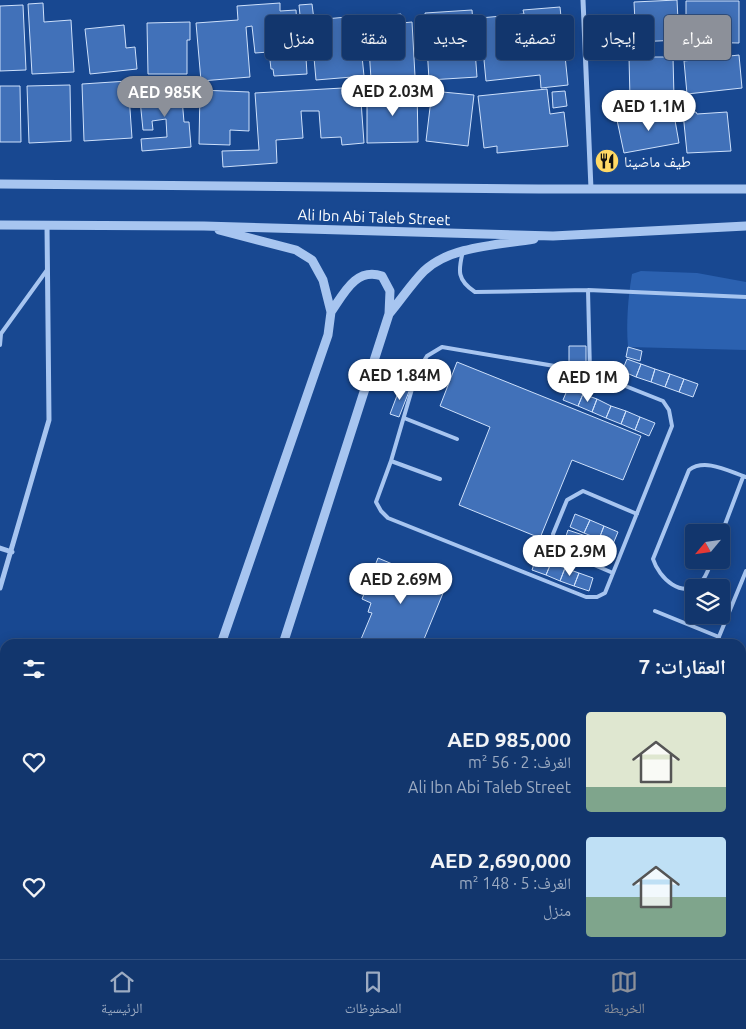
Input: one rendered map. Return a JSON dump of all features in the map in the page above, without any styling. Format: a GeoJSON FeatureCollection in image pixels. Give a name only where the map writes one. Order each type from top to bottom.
{"type":"FeatureCollection","features":[{"type":"Feature","properties":{"kind":"street"},"geometry":{"type":"LineString","coordinates":[[583,0],[591,190]]}},
{"type":"Feature","properties":{"kind":"street","name":"Ali Ibn Abi Taleb Street"},"geometry":{"type":"LineString","coordinates":[[0,184],[591,190],[744,187]]}},
{"type":"Feature","properties":{"kind":"street","name":"Ali Ibn Abi Taleb Street"},"geometry":{"type":"LineString","coordinates":[[0,225],[204,226],[553,236],[746,226]]}},
{"type":"Feature","properties":{"kind":"street"},"geometry":{"type":"LineString","coordinates":[[0,588],[49,420],[47,225]]}},
{"type":"Feature","properties":{"kind":"street"},"geometry":{"type":"LineString","coordinates":[[204,226],[296,250],[312,260],[323,280],[331,312],[328,334],[223,639]]}},
{"type":"Feature","properties":{"kind":"street"},"geometry":{"type":"LineString","coordinates":[[390,314],[424,271],[439,261],[463,251],[553,236]]}},
{"type":"Feature","properties":{"kind":"street"},"geometry":{"type":"LineString","coordinates":[[285,639],[390,314],[390,290],[382,276],[373,273],[362,274],[351,284],[331,312]]}},
{"type":"Feature","properties":{"kind":"street"},"geometry":{"type":"LineString","coordinates":[[0,548],[12,552]]}},
{"type":"Feature","properties":{"kind":"lane"},"geometry":{"type":"LineString","coordinates":[[463,251],[459,273],[464,285],[475,292],[588,290],[746,297]]}},
{"type":"Feature","properties":{"kind":"lane"},"geometry":{"type":"LineString","coordinates":[[0,345],[1,334],[47,269]]}},
{"type":"Feature","properties":{"kind":"lane"},"geometry":{"type":"LineString","coordinates":[[588,290],[590,372]]}},
{"type":"Feature","properties":{"kind":"lane"},"geometry":{"type":"LineString","coordinates":[[442,347],[590,372],[663,401],[670,410],[672,426],[605,593],[597,598],[586,597],[388,518],[380,511],[376,502],[391,461],[417,372],[427,356],[442,347]]}},
{"type":"Feature","properties":{"kind":"lane"},"geometry":{"type":"LineString","coordinates":[[404,418],[457,440]]}},
{"type":"Feature","properties":{"kind":"lane"},"geometry":{"type":"LineString","coordinates":[[391,461],[440,480]]}},
{"type":"Feature","properties":{"kind":"lane"},"geometry":{"type":"LineString","coordinates":[[707,569],[700,582],[691,587],[678,586],[665,581],[657,572],[653,559],[689,470],[696,464],[705,464],[745,477],[726,524]]}},
{"type":"Feature","properties":{"kind":"lane"},"geometry":{"type":"LineString","coordinates":[[613,573],[559,550],[554,543],[553,534],[567,500],[583,491],[637,514]]}},
{"type":"Feature","properties":{"kind":"lane"},"geometry":{"type":"LineString","coordinates":[[655,611],[719,637],[746,571]]}},
{"type":"Feature","properties":{"kind":"shaded area"},"geometry":{"type":"Polygon","coordinates":[[[641,271],[697,273],[746,282],[746,350],[628,347],[628,310],[632,274],[641,271]]]}},
{"type":"Feature","properties":{"kind":"building"},"geometry":{"type":"Polygon","coordinates":[[[677,0],[678,15],[664,15],[664,41],[654,41],[654,15],[635,15],[634,2],[677,0]]]}},
{"type":"Feature","properties":{"kind":"building"},"geometry":{"type":"Polygon","coordinates":[[[686,1],[739,1],[739,43],[731,43],[731,15],[686,15],[686,1]]]}},
{"type":"Feature","properties":{"kind":"building"},"geometry":{"type":"Polygon","coordinates":[[[43,3],[44,22],[71,20],[74,72],[32,74],[28,4],[43,3]]]}},
{"type":"Feature","properties":{"kind":"building"},"geometry":{"type":"Polygon","coordinates":[[[280,3],[280,11],[296,10],[296,15],[265,15],[265,52],[255,53],[252,26],[246,27],[250,77],[201,81],[196,23],[238,20],[237,6],[280,3]]]}},
{"type":"Feature","properties":{"kind":"building"},"geometry":{"type":"Polygon","coordinates":[[[312,4],[313,15],[300,15],[299,5],[312,4]]]}},
{"type":"Feature","properties":{"kind":"building"},"geometry":{"type":"Polygon","coordinates":[[[23,5],[26,70],[0,71],[0,6],[23,5]]]}},
{"type":"Feature","properties":{"kind":"building"},"geometry":{"type":"Polygon","coordinates":[[[560,7],[561,15],[513,15],[524,14],[523,10],[560,7]]]}},
{"type":"Feature","properties":{"kind":"building"},"geometry":{"type":"Polygon","coordinates":[[[472,10],[472,15],[425,15],[425,13],[472,10]]]}},
{"type":"Feature","properties":{"kind":"building"},"geometry":{"type":"Polygon","coordinates":[[[342,17],[342,60],[362,60],[364,76],[316,80],[314,60],[332,60],[332,18],[342,17]]]}},
{"type":"Feature","properties":{"kind":"building"},"geometry":{"type":"Polygon","coordinates":[[[486,17],[496,17],[496,60],[565,60],[568,85],[541,88],[540,75],[486,81],[484,60],[486,60],[486,17]]]}},
{"type":"Feature","properties":{"kind":"building"},"geometry":{"type":"Polygon","coordinates":[[[190,22],[190,40],[187,40],[187,74],[148,74],[147,23],[190,22]]]}},
{"type":"Feature","properties":{"kind":"building"},"geometry":{"type":"Polygon","coordinates":[[[412,22],[415,76],[371,79],[370,60],[405,60],[405,23],[412,22]]]}},
{"type":"Feature","properties":{"kind":"building"},"geometry":{"type":"Polygon","coordinates":[[[124,25],[126,48],[135,47],[137,69],[90,74],[85,29],[124,25]]]}},
{"type":"Feature","properties":{"kind":"building"},"geometry":{"type":"Polygon","coordinates":[[[739,55],[742,88],[687,94],[684,61],[731,60],[731,56],[739,55]]]}},
{"type":"Feature","properties":{"kind":"building"},"geometry":{"type":"Polygon","coordinates":[[[654,57],[664,57],[664,60],[673,60],[674,98],[630,99],[629,60],[654,60],[654,57]]]}},
{"type":"Feature","properties":{"kind":"building"},"geometry":{"type":"Polygon","coordinates":[[[270,60],[306,60],[307,74],[274,76],[273,69],[271,69],[270,60]]]}},
{"type":"Feature","properties":{"kind":"building"},"geometry":{"type":"Polygon","coordinates":[[[428,60],[476,60],[477,77],[429,80],[428,60]]]}},
{"type":"Feature","properties":{"kind":"building"},"geometry":{"type":"Polygon","coordinates":[[[128,81],[132,138],[84,141],[82,84],[128,81]]]}},
{"type":"Feature","properties":{"kind":"building"},"geometry":{"type":"Polygon","coordinates":[[[70,85],[71,141],[29,143],[27,86],[70,85]]]}},
{"type":"Feature","properties":{"kind":"building"},"geometry":{"type":"Polygon","coordinates":[[[0,86],[20,86],[21,142],[0,142],[0,86]]]}},
{"type":"Feature","properties":{"kind":"building"},"geometry":{"type":"Polygon","coordinates":[[[181,87],[184,122],[189,122],[191,147],[142,151],[141,139],[167,137],[166,119],[152,121],[153,130],[143,130],[139,90],[181,87]]]}},
{"type":"Feature","properties":{"kind":"building"},"geometry":{"type":"Polygon","coordinates":[[[360,87],[364,143],[342,145],[341,137],[321,138],[319,111],[301,111],[303,138],[276,140],[277,163],[223,167],[222,151],[259,150],[255,93],[360,87]]]}},
{"type":"Feature","properties":{"kind":"building"},"geometry":{"type":"Polygon","coordinates":[[[398,88],[417,88],[418,142],[367,143],[367,94],[398,94],[398,88]]]}},
{"type":"Feature","properties":{"kind":"building"},"geometry":{"type":"Polygon","coordinates":[[[547,89],[550,114],[564,112],[568,146],[497,153],[497,146],[484,148],[478,96],[547,89]]]}},
{"type":"Feature","properties":{"kind":"building"},"geometry":{"type":"Polygon","coordinates":[[[200,90],[249,92],[249,131],[230,130],[230,145],[199,144],[200,90]]]}},
{"type":"Feature","properties":{"kind":"building"},"geometry":{"type":"Polygon","coordinates":[[[432,91],[474,95],[468,146],[426,141],[432,91]]]}},
{"type":"Feature","properties":{"kind":"building"},"geometry":{"type":"Polygon","coordinates":[[[565,91],[567,106],[553,108],[552,92],[565,91]]]}},
{"type":"Feature","properties":{"kind":"building"},"geometry":{"type":"Polygon","coordinates":[[[673,109],[679,143],[624,153],[617,120],[649,117],[648,114],[673,109]]]}},
{"type":"Feature","properties":{"kind":"building"},"geometry":{"type":"Polygon","coordinates":[[[696,112],[697,114],[727,112],[731,151],[687,153],[683,113],[696,112]]]}},
{"type":"Feature","properties":{"kind":"building"},"geometry":{"type":"Polygon","coordinates":[[[569,346],[586,346],[586,366],[569,365],[569,346]]]}},
{"type":"Feature","properties":{"kind":"building"},"geometry":{"type":"Polygon","coordinates":[[[628,347],[642,351],[640,361],[626,357],[628,347]]]}},
{"type":"Feature","properties":{"kind":"building"},"geometry":{"type":"Polygon","coordinates":[[[627,359],[641,364],[636,377],[622,371],[627,359]]]}},
{"type":"Feature","properties":{"kind":"building"},"geometry":{"type":"Polygon","coordinates":[[[457,362],[641,436],[623,480],[572,460],[540,538],[459,505],[490,427],[440,406],[457,362]]]}},
{"type":"Feature","properties":{"kind":"building"},"geometry":{"type":"Polygon","coordinates":[[[641,364],[655,369],[651,382],[636,377],[641,364]]]}},
{"type":"Feature","properties":{"kind":"building"},"geometry":{"type":"Polygon","coordinates":[[[655,369],[670,374],[665,387],[651,382],[655,369]]]}},
{"type":"Feature","properties":{"kind":"building"},"geometry":{"type":"Polygon","coordinates":[[[670,374],[684,379],[679,392],[665,387],[670,374]]]}},
{"type":"Feature","properties":{"kind":"building"},"geometry":{"type":"Polygon","coordinates":[[[684,379],[698,384],[693,397],[679,392],[684,379]]]}},
{"type":"Feature","properties":{"kind":"building"},"geometry":{"type":"Polygon","coordinates":[[[401,385],[410,389],[399,417],[390,414],[401,385]]]}},
{"type":"Feature","properties":{"kind":"building"},"geometry":{"type":"Polygon","coordinates":[[[568,388],[583,394],[578,406],[563,400],[568,388]]]}},
{"type":"Feature","properties":{"kind":"building"},"geometry":{"type":"Polygon","coordinates":[[[583,394],[597,399],[592,412],[578,406],[583,394]]]}},
{"type":"Feature","properties":{"kind":"building"},"geometry":{"type":"Polygon","coordinates":[[[597,399],[611,406],[606,418],[592,412],[597,399]]]}},
{"type":"Feature","properties":{"kind":"building"},"geometry":{"type":"Polygon","coordinates":[[[611,406],[626,411],[621,424],[606,418],[611,406]]]}},
{"type":"Feature","properties":{"kind":"building"},"geometry":{"type":"Polygon","coordinates":[[[626,411],[640,417],[635,430],[621,424],[626,411]]]}},
{"type":"Feature","properties":{"kind":"building"},"geometry":{"type":"Polygon","coordinates":[[[640,417],[655,423],[649,436],[635,430],[640,417]]]}},
{"type":"Feature","properties":{"kind":"building"},"geometry":{"type":"Polygon","coordinates":[[[575,514],[590,520],[584,533],[570,527],[575,514]]]}},
{"type":"Feature","properties":{"kind":"building"},"geometry":{"type":"Polygon","coordinates":[[[590,520],[604,526],[599,539],[584,533],[590,520]]]}},
{"type":"Feature","properties":{"kind":"building"},"geometry":{"type":"Polygon","coordinates":[[[604,526],[618,532],[613,544],[599,539],[604,526]]]}},
{"type":"Feature","properties":{"kind":"building"},"geometry":{"type":"Polygon","coordinates":[[[568,530],[583,535],[578,548],[564,542],[568,530]]]}},
{"type":"Feature","properties":{"kind":"building"},"geometry":{"type":"Polygon","coordinates":[[[583,535],[597,541],[592,554],[578,548],[583,535]]]}},
{"type":"Feature","properties":{"kind":"building"},"geometry":{"type":"Polygon","coordinates":[[[597,541],[612,547],[607,559],[592,554],[597,541]]]}},
{"type":"Feature","properties":{"kind":"building"},"geometry":{"type":"Polygon","coordinates":[[[378,558],[421,576],[423,571],[448,581],[424,639],[361,639],[372,613],[368,612],[371,603],[362,599],[378,558]]]}},
{"type":"Feature","properties":{"kind":"building"},"geometry":{"type":"Polygon","coordinates":[[[536,558],[551,563],[546,575],[532,570],[536,558]]]}},
{"type":"Feature","properties":{"kind":"building"},"geometry":{"type":"Polygon","coordinates":[[[551,563],[565,568],[560,581],[546,575],[551,563]]]}},
{"type":"Feature","properties":{"kind":"building"},"geometry":{"type":"Polygon","coordinates":[[[565,568],[579,573],[574,586],[560,581],[565,568]]]}},
{"type":"Feature","properties":{"kind":"building"},"geometry":{"type":"Polygon","coordinates":[[[579,573],[593,578],[589,591],[574,586],[579,573]]]}},
{"type":"Feature","properties":{"kind":"place","name":"طيف ماضينا"},"geometry":{"type":"Point","coordinates":[607,161]}}]}
